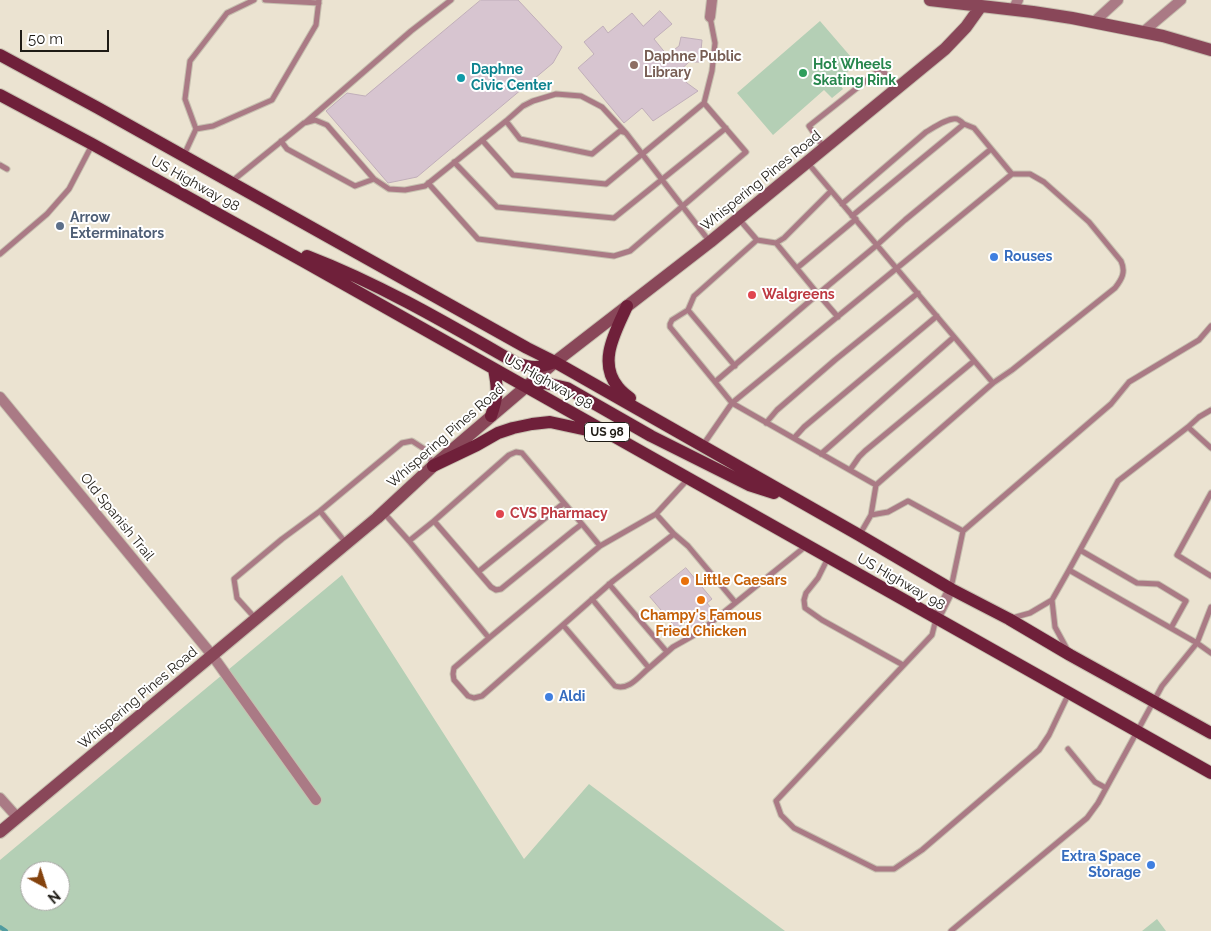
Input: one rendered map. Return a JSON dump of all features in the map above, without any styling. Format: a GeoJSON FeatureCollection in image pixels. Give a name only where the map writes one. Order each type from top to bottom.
{"type":"FeatureCollection","features":[{"type":"Feature","properties":{"kind":"main road","name":"US Highway 98"},"geometry":{"type":"LineString","coordinates":[[0,56],[555,362],[951,589],[1009,619],[1211,733]]}},
{"type":"Feature","properties":{"kind":"main road","name":"US Highway 98"},"geometry":{"type":"LineString","coordinates":[[0,95],[92,144],[526,386],[1211,773]]}},
{"type":"Feature","properties":{"kind":"main road"},"geometry":{"type":"LineString","coordinates":[[265,240],[320,261],[386,291],[431,314],[516,363],[528,367],[541,367],[555,362]]}},
{"type":"Feature","properties":{"kind":"main road"},"geometry":{"type":"LineString","coordinates":[[628,306],[609,350],[611,375],[618,387],[648,415]]}},
{"type":"Feature","properties":{"kind":"main road"},"geometry":{"type":"LineString","coordinates":[[491,416],[498,387],[494,369]]}},
{"type":"Feature","properties":{"kind":"main road"},"geometry":{"type":"LineString","coordinates":[[526,386],[545,382],[567,388],[651,436],[749,485],[802,502]]}},
{"type":"Feature","properties":{"kind":"main road"},"geometry":{"type":"LineString","coordinates":[[433,466],[498,433],[532,424],[550,422],[613,436]]}},
{"type":"Feature","properties":{"kind":"street"},"geometry":{"type":"LineString","coordinates":[[710,17],[712,0]]}},
{"type":"Feature","properties":{"kind":"street"},"geometry":{"type":"LineString","coordinates":[[930,0],[959,1],[981,6],[1015,5],[1163,36],[1211,50]]}},
{"type":"Feature","properties":{"kind":"street"},"geometry":{"type":"LineString","coordinates":[[1094,22],[1118,0]]}},
{"type":"Feature","properties":{"kind":"street"},"geometry":{"type":"LineString","coordinates":[[1143,32],[1181,0]]}},
{"type":"Feature","properties":{"kind":"street","name":"Whispering Pines Road"},"geometry":{"type":"LineString","coordinates":[[0,832],[384,512],[433,466],[526,386],[739,219],[945,49],[966,27],[981,6]]}},
{"type":"Feature","properties":{"kind":"street","name":"Old Spanish Trail"},"geometry":{"type":"LineString","coordinates":[[0,397],[212,655],[316,800]]}},
{"type":"Feature","properties":{"kind":"street"},"geometry":{"type":"LineString","coordinates":[[936,619],[951,589]]}},
{"type":"Feature","properties":{"kind":"street"},"geometry":{"type":"LineString","coordinates":[[0,798],[17,817]]}},
{"type":"Feature","properties":{"kind":"lane"},"geometry":{"type":"LineString","coordinates":[[184,156],[196,129],[184,100],[190,61],[227,13],[254,0]]}},
{"type":"Feature","properties":{"kind":"lane"},"geometry":{"type":"LineString","coordinates":[[196,129],[213,126],[272,100],[316,25],[319,2],[265,0]]}},
{"type":"Feature","properties":{"kind":"lane"},"geometry":{"type":"LineString","coordinates":[[231,182],[451,0]]}},
{"type":"Feature","properties":{"kind":"lane"},"geometry":{"type":"LineString","coordinates":[[482,140],[514,174],[606,184],[704,103],[712,71],[715,44],[710,17]]}},
{"type":"Feature","properties":{"kind":"lane"},"geometry":{"type":"LineString","coordinates":[[824,148],[809,126],[880,69],[898,88]]}},
{"type":"Feature","properties":{"kind":"lane"},"geometry":{"type":"LineString","coordinates":[[303,124],[315,120],[327,125],[374,179],[389,189],[405,190],[425,186],[523,106],[556,94],[581,96],[602,107],[626,133],[710,242]]}},
{"type":"Feature","properties":{"kind":"lane"},"geometry":{"type":"LineString","coordinates":[[428,183],[478,240],[614,256],[630,251],[746,152],[704,103]]}},
{"type":"Feature","properties":{"kind":"lane"},"geometry":{"type":"LineString","coordinates":[[842,204],[926,132],[940,124],[955,119],[974,128],[1012,174]]}},
{"type":"Feature","properties":{"kind":"lane"},"geometry":{"type":"LineString","coordinates":[[506,121],[520,139],[592,154],[620,131],[626,133]]}},
{"type":"Feature","properties":{"kind":"lane"},"geometry":{"type":"LineString","coordinates":[[797,268],[964,124]]}},
{"type":"Feature","properties":{"kind":"lane"},"geometry":{"type":"LineString","coordinates":[[454,162],[497,207],[614,218],[726,128]]}},
{"type":"Feature","properties":{"kind":"lane"},"geometry":{"type":"LineString","coordinates":[[281,141],[287,148],[355,186],[374,179]]}},
{"type":"Feature","properties":{"kind":"lane"},"geometry":{"type":"LineString","coordinates":[[0,254],[48,214],[69,188],[92,144]]}},
{"type":"Feature","properties":{"kind":"lane"},"geometry":{"type":"LineString","coordinates":[[714,382],[991,149]]}},
{"type":"Feature","properties":{"kind":"lane"},"geometry":{"type":"LineString","coordinates":[[808,162],[993,383]]}},
{"type":"Feature","properties":{"kind":"lane"},"geometry":{"type":"LineString","coordinates":[[0,166],[7,169]]}},
{"type":"Feature","properties":{"kind":"lane"},"geometry":{"type":"LineString","coordinates":[[702,446],[732,403],[1012,174],[1030,174],[1044,182],[1097,230],[1124,266],[1122,280],[1115,288],[993,383],[876,485],[871,516],[859,535]]}},
{"type":"Feature","properties":{"kind":"lane"},"geometry":{"type":"LineString","coordinates":[[739,219],[757,240],[776,243],[784,238],[831,191]]}},
{"type":"Feature","properties":{"kind":"lane"},"geometry":{"type":"LineString","coordinates":[[757,240],[694,296],[688,310],[672,320],[670,327],[732,403],[876,485]]}},
{"type":"Feature","properties":{"kind":"lane"},"geometry":{"type":"LineString","coordinates":[[776,243],[838,317]]}},
{"type":"Feature","properties":{"kind":"lane"},"geometry":{"type":"LineString","coordinates":[[766,422],[777,410],[836,360],[918,294]]}},
{"type":"Feature","properties":{"kind":"lane"},"geometry":{"type":"LineString","coordinates":[[688,310],[735,366]]}},
{"type":"Feature","properties":{"kind":"lane"},"geometry":{"type":"LineString","coordinates":[[794,438],[804,427],[937,316]]}},
{"type":"Feature","properties":{"kind":"lane"},"geometry":{"type":"LineString","coordinates":[[951,589],[963,531],[1111,404],[1129,382],[1199,340],[1211,326]]}},
{"type":"Feature","properties":{"kind":"lane"},"geometry":{"type":"LineString","coordinates":[[821,454],[954,337]]}},
{"type":"Feature","properties":{"kind":"lane"},"geometry":{"type":"LineString","coordinates":[[850,470],[865,450],[974,361]]}},
{"type":"Feature","properties":{"kind":"lane"},"geometry":{"type":"LineString","coordinates":[[1009,619],[1030,613],[1052,600],[1118,481],[1199,417],[1211,410]]}},
{"type":"Feature","properties":{"kind":"lane"},"geometry":{"type":"LineString","coordinates":[[1188,427],[1211,448]]}},
{"type":"Feature","properties":{"kind":"lane"},"geometry":{"type":"LineString","coordinates":[[255,619],[237,598],[234,579],[402,443],[412,441],[426,450],[433,466]]}},
{"type":"Feature","properties":{"kind":"lane"},"geometry":{"type":"LineString","coordinates":[[409,541],[509,455],[516,452],[522,453],[600,546]]}},
{"type":"Feature","properties":{"kind":"lane"},"geometry":{"type":"LineString","coordinates":[[674,534],[609,584],[482,696],[474,698],[468,696],[454,680],[454,668],[600,546],[656,514],[689,478]]}},
{"type":"Feature","properties":{"kind":"lane"},"geometry":{"type":"LineString","coordinates":[[1211,493],[1177,555],[1211,576]]}},
{"type":"Feature","properties":{"kind":"lane"},"geometry":{"type":"LineString","coordinates":[[871,516],[888,512],[908,500],[963,531]]}},
{"type":"Feature","properties":{"kind":"lane"},"geometry":{"type":"LineString","coordinates":[[478,572],[564,503]]}},
{"type":"Feature","properties":{"kind":"lane"},"geometry":{"type":"LineString","coordinates":[[320,511],[346,543]]}},
{"type":"Feature","properties":{"kind":"lane"},"geometry":{"type":"LineString","coordinates":[[384,512],[489,638]]}},
{"type":"Feature","properties":{"kind":"lane"},"geometry":{"type":"LineString","coordinates":[[656,514],[688,546],[735,602]]}},
{"type":"Feature","properties":{"kind":"lane"},"geometry":{"type":"LineString","coordinates":[[434,521],[491,587],[496,590],[501,589],[582,524]]}},
{"type":"Feature","properties":{"kind":"lane"},"geometry":{"type":"LineString","coordinates":[[563,625],[615,686],[621,688],[628,687],[673,647],[698,633],[807,546]]}},
{"type":"Feature","properties":{"kind":"lane"},"geometry":{"type":"LineString","coordinates":[[1080,550],[1137,582],[1158,584],[1186,600],[1171,628]]}},
{"type":"Feature","properties":{"kind":"lane"},"geometry":{"type":"LineString","coordinates":[[828,557],[818,578],[806,594],[804,600],[805,608],[822,620],[903,665]]}},
{"type":"Feature","properties":{"kind":"lane"},"geometry":{"type":"LineString","coordinates":[[1069,570],[1197,643],[1211,653]]}},
{"type":"Feature","properties":{"kind":"lane"},"geometry":{"type":"LineString","coordinates":[[609,584],[668,652]]}},
{"type":"Feature","properties":{"kind":"lane"},"geometry":{"type":"LineString","coordinates":[[592,599],[649,668]]}},
{"type":"Feature","properties":{"kind":"lane"},"geometry":{"type":"LineString","coordinates":[[1052,600],[1055,627],[1070,655]]}},
{"type":"Feature","properties":{"kind":"lane"},"geometry":{"type":"LineString","coordinates":[[951,931],[1087,818],[1098,803],[1162,686],[1197,643],[1211,607]]}},
{"type":"Feature","properties":{"kind":"lane"},"geometry":{"type":"LineString","coordinates":[[936,619],[932,635],[776,801],[781,815],[794,828],[876,869],[894,869],[922,850],[1040,750],[1069,693]]}},
{"type":"Feature","properties":{"kind":"lane"},"geometry":{"type":"LineString","coordinates":[[1068,749],[1095,782],[1106,788]]}},
{"type":"Feature","properties":{"kind":"green space","name":"Hot Wheels Skating Rink"},"geometry":{"type":"Polygon","coordinates":[[[820,21],[857,64],[837,81],[843,89],[832,98],[824,90],[773,135],[737,93],[820,21]]]}},
{"type":"Feature","properties":{"kind":"green space"},"geometry":{"type":"Polygon","coordinates":[[[342,575],[524,859],[589,784],[785,931],[0,931],[0,860],[342,575]]]}},
{"type":"Feature","properties":{"kind":"green space"},"geometry":{"type":"Polygon","coordinates":[[[1157,919],[1166,931],[1142,931],[1157,919]]]}},
{"type":"Feature","properties":{"kind":"building","name":"Daphne Civic Center"},"geometry":{"type":"Polygon","coordinates":[[[481,0],[518,0],[562,47],[553,63],[417,177],[388,183],[326,111],[347,93],[365,96],[481,0]]]}},
{"type":"Feature","properties":{"kind":"building","name":"Daphne Public Library"},"geometry":{"type":"Polygon","coordinates":[[[660,11],[672,24],[654,39],[667,55],[679,46],[681,37],[702,40],[700,62],[689,62],[678,72],[687,83],[698,91],[653,121],[642,108],[624,123],[578,68],[594,54],[584,42],[603,26],[608,33],[632,13],[643,26],[660,11]]]}},
{"type":"Feature","properties":{"kind":"building"},"geometry":{"type":"Polygon","coordinates":[[[686,568],[712,599],[707,603],[715,613],[694,630],[686,621],[677,629],[650,597],[686,568]]]}},
{"type":"Feature","properties":{"kind":"waterway"},"geometry":{"type":"LineString","coordinates":[[0,927],[6,931]]}},
{"type":"Feature","properties":{"kind":"place","name":"Daphne Public Library"},"geometry":{"type":"Point","coordinates":[634,65]}},
{"type":"Feature","properties":{"kind":"place","name":"Hot Wheels Skating Rink"},"geometry":{"type":"Point","coordinates":[803,73]}},
{"type":"Feature","properties":{"kind":"place","name":"Daphne Civic Center"},"geometry":{"type":"Point","coordinates":[461,78]}},
{"type":"Feature","properties":{"kind":"place","name":"Arrow Exterminators"},"geometry":{"type":"Point","coordinates":[60,226]}},
{"type":"Feature","properties":{"kind":"place","name":"Rouses"},"geometry":{"type":"Point","coordinates":[994,257]}},
{"type":"Feature","properties":{"kind":"place","name":"Walgreens"},"geometry":{"type":"Point","coordinates":[752,295]}},
{"type":"Feature","properties":{"kind":"place","name":"CVS Pharmacy"},"geometry":{"type":"Point","coordinates":[500,514]}},
{"type":"Feature","properties":{"kind":"place","name":"Little Caesars"},"geometry":{"type":"Point","coordinates":[685,581]}},
{"type":"Feature","properties":{"kind":"place","name":"Champy's Famous Fried Chicken"},"geometry":{"type":"Point","coordinates":[701,600]}},
{"type":"Feature","properties":{"kind":"place","name":"Aldi"},"geometry":{"type":"Point","coordinates":[549,697]}},
{"type":"Feature","properties":{"kind":"place","name":"Extra Space Storage"},"geometry":{"type":"Point","coordinates":[1151,865]}}]}
